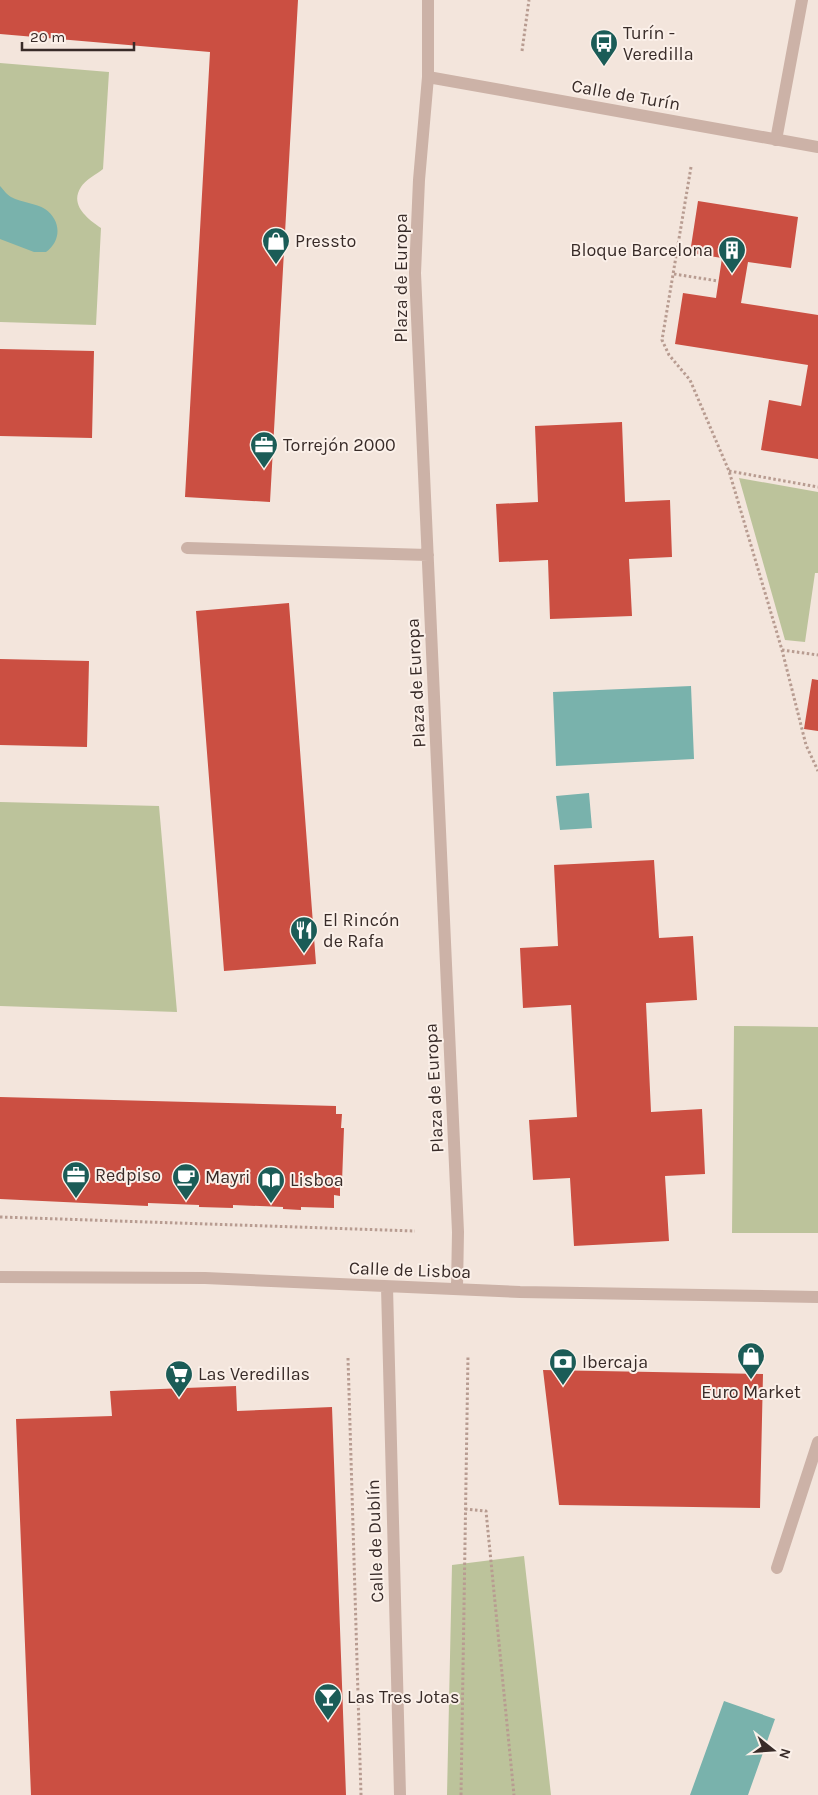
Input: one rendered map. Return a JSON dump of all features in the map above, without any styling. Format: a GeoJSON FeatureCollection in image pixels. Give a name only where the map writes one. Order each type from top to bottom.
{"type":"FeatureCollection","features":[{"type":"Feature","properties":{"kind":"street","name":"Plaza de Europa"},"geometry":{"type":"LineString","coordinates":[[428,0],[428,77],[419,180],[415,272],[458,1222],[457,1288]]}},
{"type":"Feature","properties":{"kind":"street"},"geometry":{"type":"LineString","coordinates":[[776,140],[802,0]]}},
{"type":"Feature","properties":{"kind":"street","name":"Calle de Turín"},"geometry":{"type":"LineString","coordinates":[[428,77],[818,147]]}},
{"type":"Feature","properties":{"kind":"street"},"geometry":{"type":"LineString","coordinates":[[187,548],[428,555]]}},
{"type":"Feature","properties":{"kind":"street","name":"Calle de Lisboa"},"geometry":{"type":"LineString","coordinates":[[0,1277],[205,1278],[520,1292],[818,1297]]}},
{"type":"Feature","properties":{"kind":"street","name":"Calle de Dublín"},"geometry":{"type":"LineString","coordinates":[[387,1287],[400,1795]]}},
{"type":"Feature","properties":{"kind":"street"},"geometry":{"type":"LineString","coordinates":[[777,1568],[818,1442]]}},
{"type":"Feature","properties":{"kind":"path"},"geometry":{"type":"LineString","coordinates":[[522,51],[529,0]]}},
{"type":"Feature","properties":{"kind":"path"},"geometry":{"type":"LineString","coordinates":[[691,167],[662,340],[669,355],[690,380],[729,471],[782,650],[806,745],[818,772]]}},
{"type":"Feature","properties":{"kind":"path"},"geometry":{"type":"LineString","coordinates":[[674,274],[718,281]]}},
{"type":"Feature","properties":{"kind":"path"},"geometry":{"type":"LineString","coordinates":[[729,471],[818,487]]}},
{"type":"Feature","properties":{"kind":"path"},"geometry":{"type":"LineString","coordinates":[[782,650],[818,655]]}},
{"type":"Feature","properties":{"kind":"path"},"geometry":{"type":"LineString","coordinates":[[0,1217],[415,1231]]}},
{"type":"Feature","properties":{"kind":"path"},"geometry":{"type":"LineString","coordinates":[[460,1795],[468,1356]]}},
{"type":"Feature","properties":{"kind":"path"},"geometry":{"type":"LineString","coordinates":[[348,1358],[361,1795]]}},
{"type":"Feature","properties":{"kind":"path"},"geometry":{"type":"LineString","coordinates":[[465,1510],[486,1511],[514,1795]]}},
{"type":"Feature","properties":{"kind":"green space"},"geometry":{"type":"Polygon","coordinates":[[[0,63],[109,72],[103,169],[83,184],[77,200],[86,216],[101,228],[96,325],[0,322],[0,63]]]}},
{"type":"Feature","properties":{"kind":"green space"},"geometry":{"type":"Polygon","coordinates":[[[739,478],[818,492],[818,573],[815,573],[805,642],[785,640],[739,478]]]}},
{"type":"Feature","properties":{"kind":"green space"},"geometry":{"type":"Polygon","coordinates":[[[0,802],[159,806],[177,1012],[0,1006],[0,802]]]}},
{"type":"Feature","properties":{"kind":"green space"},"geometry":{"type":"Polygon","coordinates":[[[734,1026],[818,1027],[818,1233],[732,1233],[734,1026]]]}},
{"type":"Feature","properties":{"kind":"green space"},"geometry":{"type":"Polygon","coordinates":[[[524,1556],[551,1795],[447,1795],[452,1565],[524,1556]]]}},
{"type":"Feature","properties":{"kind":"water"},"geometry":{"type":"Polygon","coordinates":[[[0,186],[11,197],[37,205],[51,214],[58,231],[55,242],[46,252],[34,252],[0,239],[0,186]]]}},
{"type":"Feature","properties":{"kind":"water"},"geometry":{"type":"Polygon","coordinates":[[[691,686],[694,759],[556,766],[553,692],[691,686]]]}},
{"type":"Feature","properties":{"kind":"water"},"geometry":{"type":"Polygon","coordinates":[[[589,793],[592,828],[560,830],[556,796],[589,793]]]}},
{"type":"Feature","properties":{"kind":"water"},"geometry":{"type":"Polygon","coordinates":[[[724,1701],[775,1719],[748,1795],[690,1795],[724,1701]]]}},
{"type":"Feature","properties":{"kind":"building"},"geometry":{"type":"Polygon","coordinates":[[[0,0],[298,0],[270,502],[185,497],[210,52],[0,34],[0,0]]]}},
{"type":"Feature","properties":{"kind":"building","name":"Bloque Barcelona"},"geometry":{"type":"Polygon","coordinates":[[[698,201],[798,217],[791,268],[748,262],[741,303],[818,315],[818,459],[761,450],[769,400],[801,406],[808,365],[675,344],[683,293],[716,298],[722,258],[690,253],[698,201]]]}},
{"type":"Feature","properties":{"kind":"building"},"geometry":{"type":"Polygon","coordinates":[[[0,349],[94,351],[92,438],[0,436],[0,349]]]}},
{"type":"Feature","properties":{"kind":"building"},"geometry":{"type":"Polygon","coordinates":[[[622,422],[625,502],[670,500],[672,557],[629,559],[632,616],[550,619],[548,560],[499,562],[496,504],[538,502],[535,426],[622,422]]]}},
{"type":"Feature","properties":{"kind":"building"},"geometry":{"type":"Polygon","coordinates":[[[289,603],[316,964],[224,971],[196,611],[289,603]]]}},
{"type":"Feature","properties":{"kind":"building"},"geometry":{"type":"Polygon","coordinates":[[[0,659],[89,661],[87,747],[0,745],[0,659]]]}},
{"type":"Feature","properties":{"kind":"building"},"geometry":{"type":"Polygon","coordinates":[[[812,679],[818,680],[818,731],[804,729],[812,679]]]}},
{"type":"Feature","properties":{"kind":"building"},"geometry":{"type":"Polygon","coordinates":[[[654,860],[659,938],[693,936],[697,1000],[646,1003],[651,1112],[702,1109],[705,1174],[665,1176],[669,1241],[574,1246],[570,1178],[533,1180],[529,1120],[577,1117],[571,1005],[523,1008],[520,948],[558,946],[554,865],[654,860]]]}},
{"type":"Feature","properties":{"kind":"building"},"geometry":{"type":"Polygon","coordinates":[[[0,1097],[336,1106],[336,1114],[342,1114],[341,1128],[344,1128],[340,1196],[334,1195],[334,1208],[301,1207],[301,1210],[283,1209],[283,1207],[233,1205],[233,1208],[148,1203],[148,1206],[0,1199],[0,1097]]]}},
{"type":"Feature","properties":{"kind":"building"},"geometry":{"type":"Polygon","coordinates":[[[543,1370],[763,1374],[760,1508],[559,1505],[543,1370]]]}},
{"type":"Feature","properties":{"kind":"building"},"geometry":{"type":"Polygon","coordinates":[[[236,1386],[237,1411],[332,1407],[346,1795],[31,1795],[16,1419],[112,1416],[110,1391],[236,1386]]]}},
{"type":"Feature","properties":{"kind":"place","name":"Turín - Veredilla"},"geometry":{"type":"Point","coordinates":[604,67]}},
{"type":"Feature","properties":{"kind":"place","name":"Pressto"},"geometry":{"type":"Point","coordinates":[276,265]}},
{"type":"Feature","properties":{"kind":"place","name":"Bloque Barcelona"},"geometry":{"type":"Point","coordinates":[732,274]}},
{"type":"Feature","properties":{"kind":"place","name":"Torrejón 2000"},"geometry":{"type":"Point","coordinates":[264,469]}},
{"type":"Feature","properties":{"kind":"place","name":"El Rincón de Rafa"},"geometry":{"type":"Point","coordinates":[304,954]}},
{"type":"Feature","properties":{"kind":"place","name":"Redpiso"},"geometry":{"type":"Point","coordinates":[76,1199]}},
{"type":"Feature","properties":{"kind":"place","name":"Mayri"},"geometry":{"type":"Point","coordinates":[186,1201]}},
{"type":"Feature","properties":{"kind":"place","name":"Lisboa"},"geometry":{"type":"Point","coordinates":[271,1204]}},
{"type":"Feature","properties":{"kind":"place","name":"Euro Market"},"geometry":{"type":"Point","coordinates":[751,1380]}},
{"type":"Feature","properties":{"kind":"place","name":"Ibercaja"},"geometry":{"type":"Point","coordinates":[563,1386]}},
{"type":"Feature","properties":{"kind":"place","name":"Las Veredillas"},"geometry":{"type":"Point","coordinates":[179,1398]}},
{"type":"Feature","properties":{"kind":"place","name":"Las Tres Jotas"},"geometry":{"type":"Point","coordinates":[328,1721]}}]}
